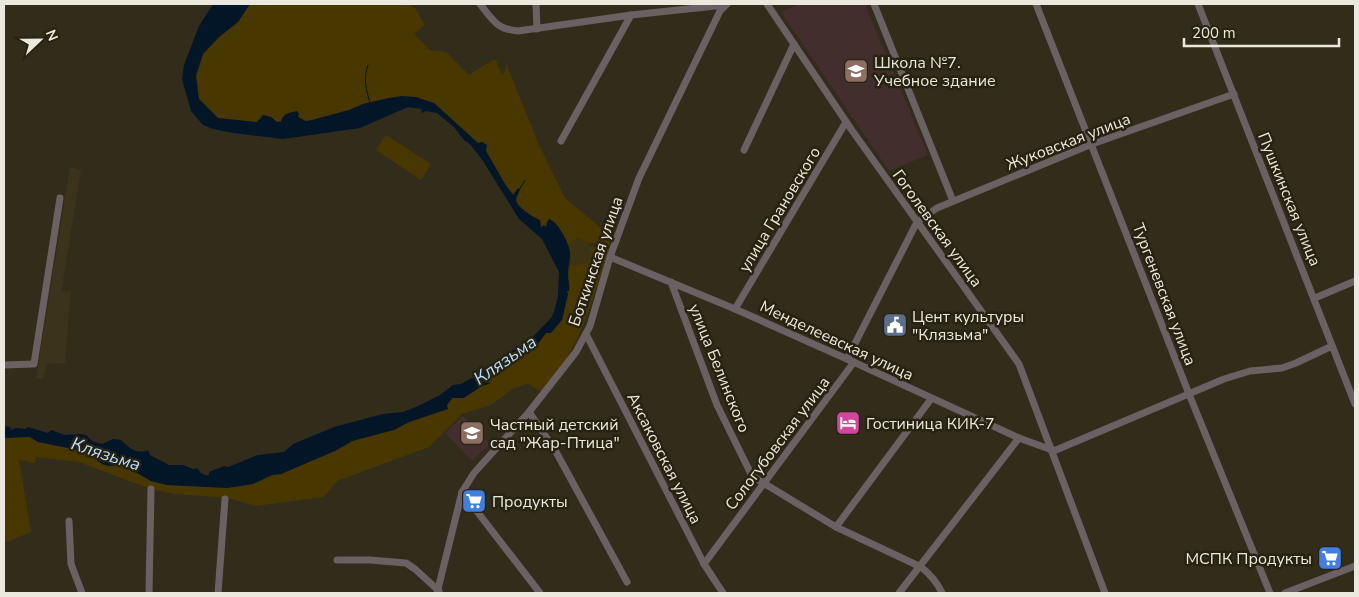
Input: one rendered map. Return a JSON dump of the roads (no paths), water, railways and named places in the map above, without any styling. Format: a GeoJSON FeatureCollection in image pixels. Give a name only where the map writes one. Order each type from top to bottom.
{"type":"FeatureCollection","features":[{"type":"Feature","properties":{"kind":"street"},"geometry":{"type":"LineString","coordinates":[[480,4],[493,21],[505,30],[518,31],[726,4]]}},
{"type":"Feature","properties":{"kind":"street"},"geometry":{"type":"LineString","coordinates":[[536,4],[537,29]]}},
{"type":"Feature","properties":{"kind":"street","name":"Боткинская улица"},"geometry":{"type":"LineString","coordinates":[[438,592],[462,492],[474,473],[529,412],[576,352],[586,334],[610,257],[647,159],[720,11],[726,4]]}},
{"type":"Feature","properties":{"kind":"street","name":"Гоголевская улица"},"geometry":{"type":"LineString","coordinates":[[766,4],[846,122],[1019,364],[1105,593]]}},
{"type":"Feature","properties":{"kind":"street"},"geometry":{"type":"LineString","coordinates":[[874,4],[953,201]]}},
{"type":"Feature","properties":{"kind":"street","name":"Тургеневская улица"},"geometry":{"type":"LineString","coordinates":[[1036,4],[1189,394],[1270,593]]}},
{"type":"Feature","properties":{"kind":"street","name":"Пушкинская улица"},"geometry":{"type":"LineString","coordinates":[[1198,4],[1355,404]]}},
{"type":"Feature","properties":{"kind":"street"},"geometry":{"type":"LineString","coordinates":[[560,141],[631,15]]}},
{"type":"Feature","properties":{"kind":"street"},"geometry":{"type":"LineString","coordinates":[[744,150],[794,44]]}},
{"type":"Feature","properties":{"kind":"street","name":"Жуковская улица"},"geometry":{"type":"LineString","coordinates":[[917,222],[930,211],[1092,144],[1234,94]]}},
{"type":"Feature","properties":{"kind":"street","name":"улица Грановского"},"geometry":{"type":"LineString","coordinates":[[735,309],[846,122]]}},
{"type":"Feature","properties":{"kind":"street"},"geometry":{"type":"LineString","coordinates":[[4,365],[34,364],[60,198]]}},
{"type":"Feature","properties":{"kind":"street","name":"Сологубовская улица"},"geometry":{"type":"LineString","coordinates":[[704,564],[795,444],[851,360],[917,222]]}},
{"type":"Feature","properties":{"kind":"street","name":"Менделеевская улица"},"geometry":{"type":"LineString","coordinates":[[610,257],[735,309],[851,360],[931,399],[1052,450]]}},
{"type":"Feature","properties":{"kind":"street"},"geometry":{"type":"LineString","coordinates":[[1315,298],[1355,281]]}},
{"type":"Feature","properties":{"kind":"street","name":"улица Белинского"},"geometry":{"type":"LineString","coordinates":[[671,282],[717,405],[752,476],[836,527],[921,566],[938,585],[942,593]]}},
{"type":"Feature","properties":{"kind":"street","name":"Аксаковская улица"},"geometry":{"type":"LineString","coordinates":[[586,334],[704,564],[723,593]]}},
{"type":"Feature","properties":{"kind":"street"},"geometry":{"type":"LineString","coordinates":[[1052,450],[1243,373],[1282,368],[1332,346]]}},
{"type":"Feature","properties":{"kind":"street"},"geometry":{"type":"LineString","coordinates":[[836,527],[931,399]]}},
{"type":"Feature","properties":{"kind":"street"},"geometry":{"type":"LineString","coordinates":[[529,412],[555,450],[626,582]]}},
{"type":"Feature","properties":{"kind":"street"},"geometry":{"type":"LineString","coordinates":[[899,593],[1020,438]]}},
{"type":"Feature","properties":{"kind":"street"},"geometry":{"type":"LineString","coordinates":[[149,593],[151,489]]}},
{"type":"Feature","properties":{"kind":"street"},"geometry":{"type":"LineString","coordinates":[[462,492],[540,593]]}},
{"type":"Feature","properties":{"kind":"street"},"geometry":{"type":"LineString","coordinates":[[218,593],[225,499]]}},
{"type":"Feature","properties":{"kind":"street"},"geometry":{"type":"LineString","coordinates":[[69,522],[71,564],[82,593]]}},
{"type":"Feature","properties":{"kind":"street"},"geometry":{"type":"LineString","coordinates":[[337,560],[406,563],[438,592]]}},
{"type":"Feature","properties":{"kind":"street"},"geometry":{"type":"LineString","coordinates":[[1286,593],[1355,566]]}},
{"type":"Feature","properties":{"kind":"water","name":"Клязьма"},"geometry":{"type":"Polygon","coordinates":[[[213,4],[250,4],[238,22],[219,37],[203,54],[196,76],[199,99],[218,118],[257,122],[263,115],[281,122],[285,115],[297,111],[298,117],[306,121],[349,110],[363,104],[402,96],[416,97],[434,103],[478,143],[482,142],[487,145],[486,151],[513,195],[518,188],[520,190],[516,201],[521,208],[540,220],[541,227],[544,225],[546,227],[549,219],[556,224],[565,238],[570,255],[568,272],[569,291],[567,291],[562,320],[551,333],[546,333],[537,345],[482,381],[491,383],[482,386],[464,398],[452,398],[447,405],[448,409],[409,422],[394,430],[352,441],[335,451],[281,474],[272,475],[253,484],[227,488],[167,485],[151,481],[119,465],[109,466],[102,464],[88,453],[78,450],[38,442],[30,437],[4,438],[4,426],[10,427],[11,430],[16,428],[26,429],[28,427],[48,433],[51,430],[65,435],[86,435],[92,441],[102,444],[113,439],[121,440],[129,448],[136,451],[148,450],[150,455],[169,465],[197,468],[203,474],[209,475],[209,472],[224,466],[228,467],[258,455],[284,452],[293,444],[334,427],[383,414],[403,412],[440,395],[453,385],[461,384],[483,372],[516,348],[524,346],[551,318],[558,296],[559,272],[542,239],[519,219],[483,161],[470,144],[437,113],[426,111],[421,113],[422,109],[408,107],[360,128],[283,139],[234,133],[203,125],[191,111],[182,79],[184,65],[199,26],[213,4]]]}},
{"type":"Feature","properties":{"kind":"waterway"},"geometry":{"type":"LineString","coordinates":[[368,65],[365,79],[370,103]]}},
{"type":"Feature","properties":{"kind":"waterway"},"geometry":{"type":"LineString","coordinates":[[519,190],[525,180]]}},
{"type":"Feature","properties":{"kind":"place","name":"Школа №7. Учебное здание"},"geometry":{"type":"Point","coordinates":[856,71]}},
{"type":"Feature","properties":{"kind":"place","name":"Цент культуры \"Клязьма\""},"geometry":{"type":"Point","coordinates":[895,325]}},
{"type":"Feature","properties":{"kind":"place","name":"Гостиница КИК-7"},"geometry":{"type":"Point","coordinates":[848,423]}},
{"type":"Feature","properties":{"kind":"place","name":"Частный детский сад \"Жар-Птица\""},"geometry":{"type":"Point","coordinates":[472,433]}},
{"type":"Feature","properties":{"kind":"place","name":"Продукты"},"geometry":{"type":"Point","coordinates":[474,501]}},
{"type":"Feature","properties":{"kind":"place","name":"МСПК Продукты"},"geometry":{"type":"Point","coordinates":[1330,558]}}]}
